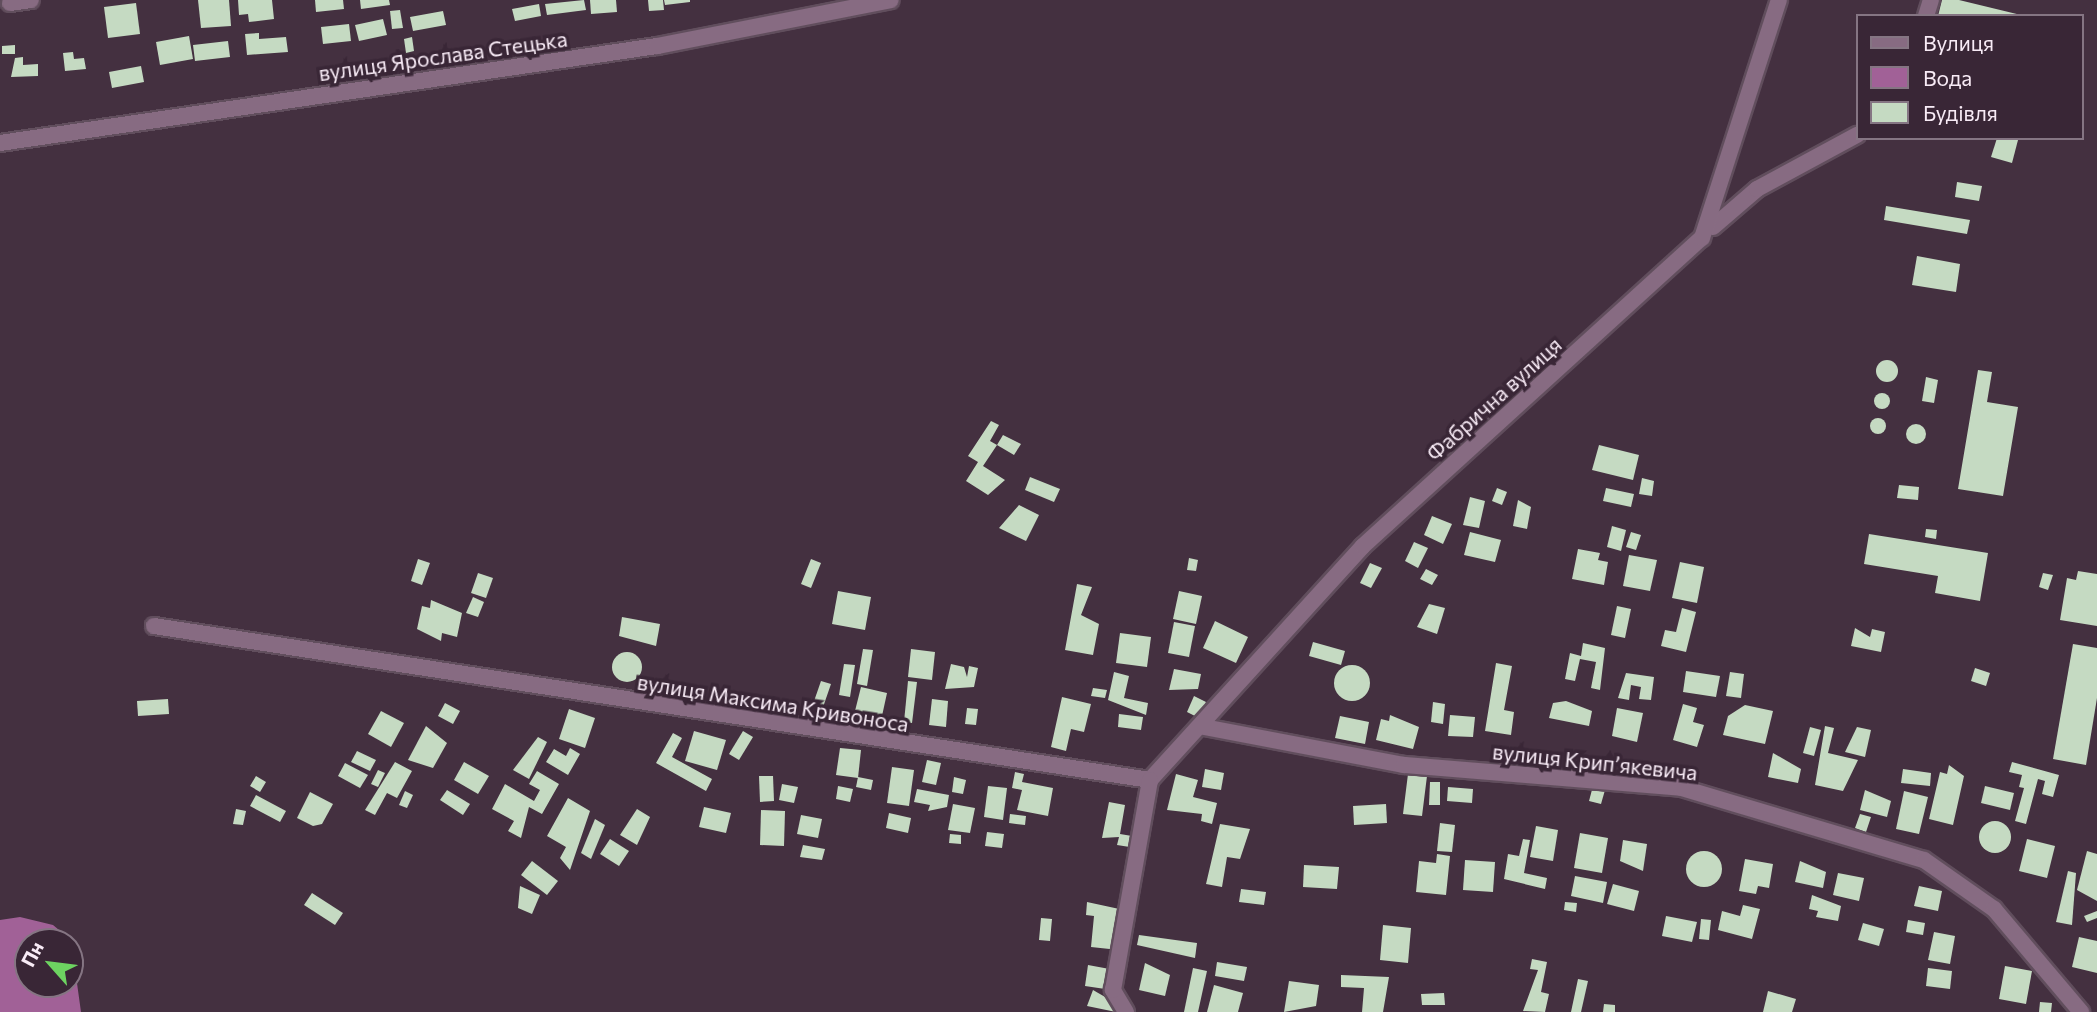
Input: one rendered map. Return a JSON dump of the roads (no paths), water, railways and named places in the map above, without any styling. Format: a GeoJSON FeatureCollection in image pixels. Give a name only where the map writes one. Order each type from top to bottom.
{"type":"FeatureCollection","features":[{"type":"Feature","properties":{"kind":"street"},"geometry":{"type":"LineString","coordinates":[[10,3],[31,0]]}},
{"type":"Feature","properties":{"kind":"street","name":"вулиця Ярослава Стецька"},"geometry":{"type":"LineString","coordinates":[[0,144],[657,46],[891,0]]}},
{"type":"Feature","properties":{"kind":"street","name":"Фабрична вулиця"},"geometry":{"type":"LineString","coordinates":[[1150,780],[1204,727],[1363,546],[1702,238],[1779,0]]}},
{"type":"Feature","properties":{"kind":"street"},"geometry":{"type":"LineString","coordinates":[[1702,238],[1757,189],[1856,136]]}},
{"type":"Feature","properties":{"kind":"street","name":"вулиця Максима Кривоноса"},"geometry":{"type":"LineString","coordinates":[[154,626],[1150,780]]}},
{"type":"Feature","properties":{"kind":"street","name":"вулиця Крипʼякевича"},"geometry":{"type":"LineString","coordinates":[[1204,727],[1404,765],[1682,788],[1911,856],[1970,887],[2034,951],[2081,1012]]}},
{"type":"Feature","properties":{"kind":"street"},"geometry":{"type":"LineString","coordinates":[[1126,1012],[1113,989],[1150,780]]}},
{"type":"Feature","properties":{"kind":"water"},"geometry":{"type":"Polygon","coordinates":[[[20,917],[53,925],[57,928],[14,928],[14,998],[79,998],[81,1012],[0,1012],[0,920],[20,917]]]}}]}
